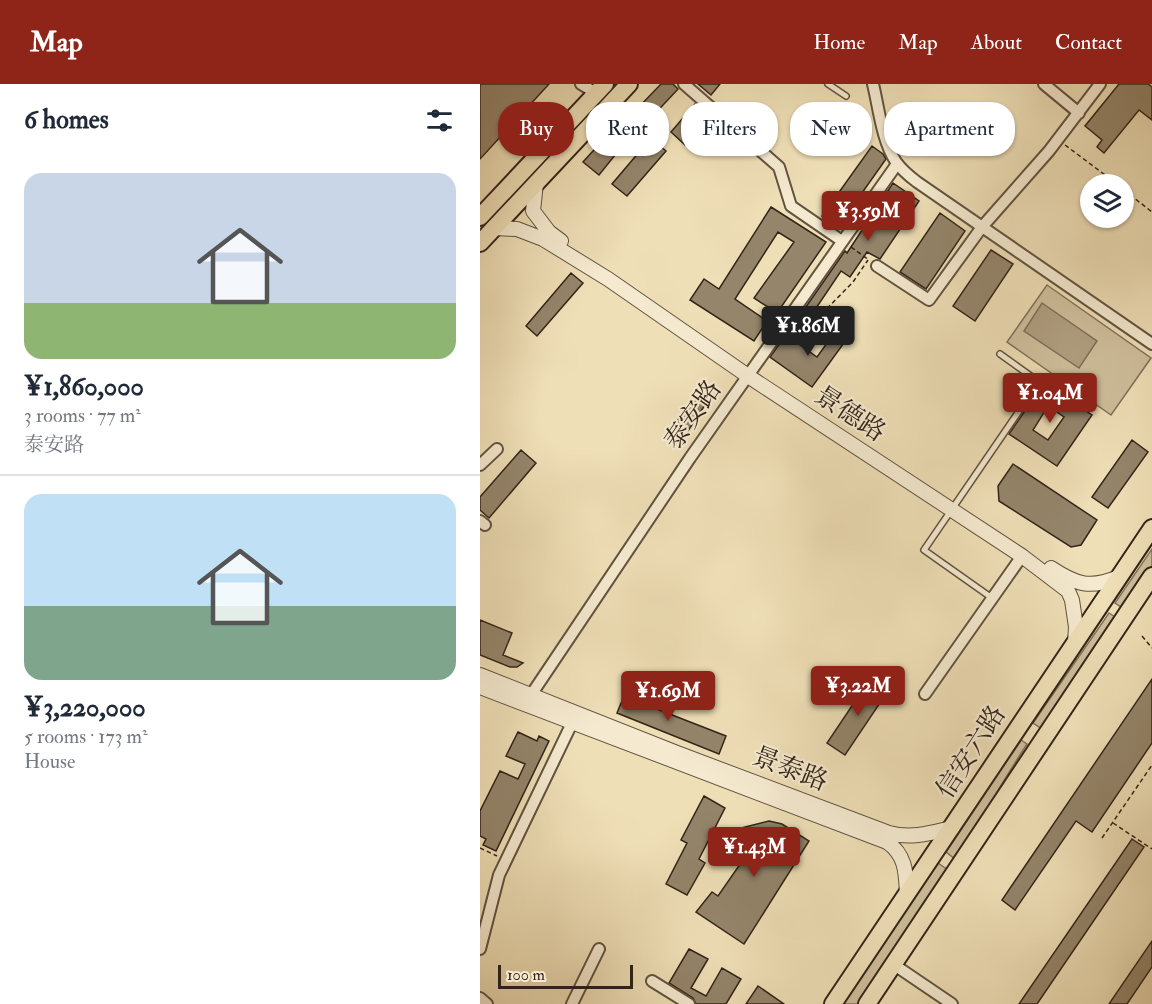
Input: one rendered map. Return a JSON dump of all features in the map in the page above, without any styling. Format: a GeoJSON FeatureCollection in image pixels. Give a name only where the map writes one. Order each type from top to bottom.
{"type":"FeatureCollection","features":[{"type":"Feature","properties":{"kind":"main road"},"geometry":{"type":"LineString","coordinates":[[480,243],[628,84]]}},
{"type":"Feature","properties":{"kind":"main road"},"geometry":{"type":"LineString","coordinates":[[480,217],[600,89]]}},
{"type":"Feature","properties":{"kind":"main road","name":"信安六路"},"geometry":{"type":"LineString","coordinates":[[833,1004],[1152,528]]}},
{"type":"Feature","properties":{"kind":"main road","name":"信安六路"},"geometry":{"type":"LineString","coordinates":[[867,1004],[1152,576]]}},
{"type":"Feature","properties":{"kind":"main road"},"geometry":{"type":"LineString","coordinates":[[1021,723],[1034,720],[1042,725],[1046,736]]}},
{"type":"Feature","properties":{"kind":"street"},"geometry":{"type":"LineString","coordinates":[[581,84],[600,89]]}},
{"type":"Feature","properties":{"kind":"street"},"geometry":{"type":"LineString","coordinates":[[684,84],[779,167],[791,206],[842,241]]}},
{"type":"Feature","properties":{"kind":"street"},"geometry":{"type":"LineString","coordinates":[[873,84],[888,144],[897,164],[917,182],[1152,344]]}},
{"type":"Feature","properties":{"kind":"street"},"geometry":{"type":"LineString","coordinates":[[1044,84],[1079,113]]}},
{"type":"Feature","properties":{"kind":"street"},"geometry":{"type":"LineString","coordinates":[[877,266],[929,300],[982,227],[1058,139],[1100,84]]}},
{"type":"Feature","properties":{"kind":"street","name":"泰安路"},"geometry":{"type":"LineString","coordinates":[[528,700],[690,458],[897,164]]}},
{"type":"Feature","properties":{"kind":"street","name":"景德路"},"geometry":{"type":"LineString","coordinates":[[536,183],[533,211],[549,232],[750,373]]}},
{"type":"Feature","properties":{"kind":"street","name":"景德路"},"geometry":{"type":"LineString","coordinates":[[493,228],[517,230],[543,239],[608,279],[1067,579],[1083,585],[1099,584],[1119,577]]}},
{"type":"Feature","properties":{"kind":"street"},"geometry":{"type":"LineString","coordinates":[[480,465],[497,449]]}},
{"type":"Feature","properties":{"kind":"street","name":"景德路"},"geometry":{"type":"LineString","coordinates":[[955,507],[1068,591],[1075,619],[1075,642]]}},
{"type":"Feature","properties":{"kind":"street"},"geometry":{"type":"LineString","coordinates":[[925,694],[1022,556]]}},
{"type":"Feature","properties":{"kind":"street","name":"景泰路"},"geometry":{"type":"LineString","coordinates":[[480,675],[528,700],[889,833],[913,836],[952,828]]}},
{"type":"Feature","properties":{"kind":"street"},"geometry":{"type":"LineString","coordinates":[[480,687],[528,700],[572,723],[887,842],[894,847],[905,866],[907,894]]}},
{"type":"Feature","properties":{"kind":"street"},"geometry":{"type":"LineString","coordinates":[[480,949],[499,875],[572,723]]}},
{"type":"Feature","properties":{"kind":"street"},"geometry":{"type":"LineString","coordinates":[[572,1004],[599,949]]}},
{"type":"Feature","properties":{"kind":"street"},"geometry":{"type":"LineString","coordinates":[[893,964],[952,1004]]}},
{"type":"Feature","properties":{"kind":"street"},"geometry":{"type":"LineString","coordinates":[[652,981],[689,1004]]}},
{"type":"Feature","properties":{"kind":"street"},"geometry":{"type":"LineString","coordinates":[[480,998],[487,1004]]}},
{"type":"Feature","properties":{"kind":"lane"},"geometry":{"type":"LineString","coordinates":[[828,84],[846,96]]}},
{"type":"Feature","properties":{"kind":"lane"},"geometry":{"type":"LineString","coordinates":[[993,599],[924,550],[1039,382],[1000,354]]}},
{"type":"Feature","properties":{"kind":"path"},"geometry":{"type":"LineString","coordinates":[[1058,139],[1104,174]]}},
{"type":"Feature","properties":{"kind":"path"},"geometry":{"type":"LineString","coordinates":[[1134,198],[1152,212]]}},
{"type":"Feature","properties":{"kind":"path"},"geometry":{"type":"LineString","coordinates":[[787,322],[803,333],[859,275],[869,260],[842,241]]}},
{"type":"Feature","properties":{"kind":"path"},"geometry":{"type":"LineString","coordinates":[[1142,636],[1152,648]]}},
{"type":"Feature","properties":{"kind":"path"},"geometry":{"type":"LineString","coordinates":[[1102,838],[1152,765]]}},
{"type":"Feature","properties":{"kind":"path"},"geometry":{"type":"LineString","coordinates":[[1113,823],[1152,849]]}},
{"type":"Feature","properties":{"kind":"path"},"geometry":{"type":"LineString","coordinates":[[480,848],[506,860]]}},
{"type":"Feature","properties":{"kind":"shaded area"},"geometry":{"type":"Polygon","coordinates":[[[1047,285],[1151,358],[1111,415],[1007,342],[1047,285]]]}},
{"type":"Feature","properties":{"kind":"shaded area"},"geometry":{"type":"Polygon","coordinates":[[[1042,303],[1097,341],[1079,368],[1024,331],[1042,303]]]}},
{"type":"Feature","properties":{"kind":"shaded area"},"geometry":{"type":"Polygon","coordinates":[[[1152,549],[1152,569],[1124,609],[1115,603],[1152,549]]]}},
{"type":"Feature","properties":{"kind":"shaded area"},"geometry":{"type":"Polygon","coordinates":[[[1109,613],[1118,619],[1042,729],[1033,723],[1109,613]]]}},
{"type":"Feature","properties":{"kind":"shaded area"},"geometry":{"type":"Polygon","coordinates":[[[1021,740],[1027,744],[955,859],[946,852],[1021,740]]]}},
{"type":"Feature","properties":{"kind":"shaded area"},"geometry":{"type":"Polygon","coordinates":[[[938,863],[948,870],[858,1004],[843,1004],[938,863]]]}},
{"type":"Feature","properties":{"kind":"building"},"geometry":{"type":"Polygon","coordinates":[[[480,84],[549,84],[532,102],[498,102],[498,139],[480,159],[480,84]]]}},
{"type":"Feature","properties":{"kind":"building"},"geometry":{"type":"Polygon","coordinates":[[[661,84],[673,84],[678,89],[666,102],[644,102],[661,84]]]}},
{"type":"Feature","properties":{"kind":"building"},"geometry":{"type":"Polygon","coordinates":[[[698,84],[720,84],[711,95],[698,84]]]}},
{"type":"Feature","properties":{"kind":"building"},"geometry":{"type":"Polygon","coordinates":[[[1119,84],[1148,84],[1152,87],[1152,120],[1139,110],[1104,153],[1097,147],[1102,140],[1085,126],[1119,84]]]}},
{"type":"Feature","properties":{"kind":"building"},"geometry":{"type":"Polygon","coordinates":[[[681,120],[681,141],[671,132],[681,120]]]}},
{"type":"Feature","properties":{"kind":"building"},"geometry":{"type":"Polygon","coordinates":[[[872,146],[883,154],[886,159],[838,227],[822,216],[865,156],[872,156],[872,146]]]}},
{"type":"Feature","properties":{"kind":"building"},"geometry":{"type":"Polygon","coordinates":[[[588,156],[614,156],[599,175],[583,162],[588,156]]]}},
{"type":"Feature","properties":{"kind":"building"},"geometry":{"type":"Polygon","coordinates":[[[636,156],[662,156],[627,196],[612,184],[636,156]]]}},
{"type":"Feature","properties":{"kind":"building"},"geometry":{"type":"Polygon","coordinates":[[[893,183],[919,201],[880,259],[867,252],[850,277],[841,271],[802,329],[794,324],[845,251],[847,253],[893,183]]]}},
{"type":"Feature","properties":{"kind":"building"},"geometry":{"type":"Polygon","coordinates":[[[771,207],[826,242],[777,313],[754,298],[794,242],[778,232],[735,299],[767,321],[754,341],[690,300],[704,279],[719,289],[771,207]]]}},
{"type":"Feature","properties":{"kind":"building"},"geometry":{"type":"Polygon","coordinates":[[[940,213],[965,231],[926,289],[900,272],[940,213]]]}},
{"type":"Feature","properties":{"kind":"building"},"geometry":{"type":"Polygon","coordinates":[[[991,250],[1013,264],[975,321],[953,306],[991,250]]]}},
{"type":"Feature","properties":{"kind":"building"},"geometry":{"type":"Polygon","coordinates":[[[571,273],[583,283],[537,336],[526,326],[571,273]]]}},
{"type":"Feature","properties":{"kind":"building"},"geometry":{"type":"Polygon","coordinates":[[[838,328],[849,336],[812,387],[770,357],[786,335],[817,357],[838,328]]]}},
{"type":"Feature","properties":{"kind":"building"},"geometry":{"type":"Polygon","coordinates":[[[1044,383],[1092,415],[1057,466],[1009,434],[1044,383]],[[1048,406],[1033,430],[1048,440],[1064,417],[1048,406]]]}},
{"type":"Feature","properties":{"kind":"building"},"geometry":{"type":"Polygon","coordinates":[[[699,388],[711,396],[678,446],[666,438],[699,388]]]}},
{"type":"Feature","properties":{"kind":"building"},"geometry":{"type":"Polygon","coordinates":[[[1132,440],[1148,452],[1108,508],[1092,497],[1132,440]]]}},
{"type":"Feature","properties":{"kind":"building"},"geometry":{"type":"Polygon","coordinates":[[[521,450],[536,463],[489,518],[480,510],[480,497],[521,450]]]}},
{"type":"Feature","properties":{"kind":"building"},"geometry":{"type":"Polygon","coordinates":[[[1013,464],[1097,520],[1081,545],[1071,547],[999,501],[998,486],[1013,464]]]}},
{"type":"Feature","properties":{"kind":"building"},"geometry":{"type":"Polygon","coordinates":[[[480,620],[512,633],[503,655],[523,663],[517,667],[510,667],[480,655],[480,620]]]}},
{"type":"Feature","properties":{"kind":"building"},"geometry":{"type":"Polygon","coordinates":[[[870,679],[888,691],[845,755],[827,743],[870,679]]]}},
{"type":"Feature","properties":{"kind":"building"},"geometry":{"type":"Polygon","coordinates":[[[1152,679],[1152,743],[1092,832],[1076,821],[1015,910],[1002,900],[1152,679]]]}},
{"type":"Feature","properties":{"kind":"building"},"geometry":{"type":"Polygon","coordinates":[[[628,686],[648,694],[644,704],[726,736],[719,754],[617,713],[628,686]]]}},
{"type":"Feature","properties":{"kind":"building"},"geometry":{"type":"Polygon","coordinates":[[[518,732],[537,741],[539,736],[549,741],[496,851],[483,845],[486,839],[480,836],[480,811],[500,771],[518,779],[525,764],[506,756],[518,732]]]}},
{"type":"Feature","properties":{"kind":"building"},"geometry":{"type":"Polygon","coordinates":[[[704,796],[725,808],[699,859],[705,863],[687,895],[666,884],[687,843],[681,840],[704,796]]]}},
{"type":"Feature","properties":{"kind":"building"},"geometry":{"type":"Polygon","coordinates":[[[769,821],[782,824],[809,841],[744,944],[696,912],[712,892],[718,896],[743,860],[737,829],[769,821]]]}},
{"type":"Feature","properties":{"kind":"building"},"geometry":{"type":"Polygon","coordinates":[[[1132,839],[1144,847],[1037,1004],[1019,1004],[1132,839]]]}},
{"type":"Feature","properties":{"kind":"building"},"geometry":{"type":"Polygon","coordinates":[[[1152,941],[1152,967],[1127,1004],[1109,1004],[1152,941]]]}},
{"type":"Feature","properties":{"kind":"building"},"geometry":{"type":"Polygon","coordinates":[[[689,949],[708,959],[691,988],[706,996],[722,968],[741,979],[726,1004],[696,1004],[693,998],[669,983],[689,949]]]}},
{"type":"Feature","properties":{"kind":"building"},"geometry":{"type":"Polygon","coordinates":[[[758,986],[784,1004],[746,1004],[758,986]]]}}]}
